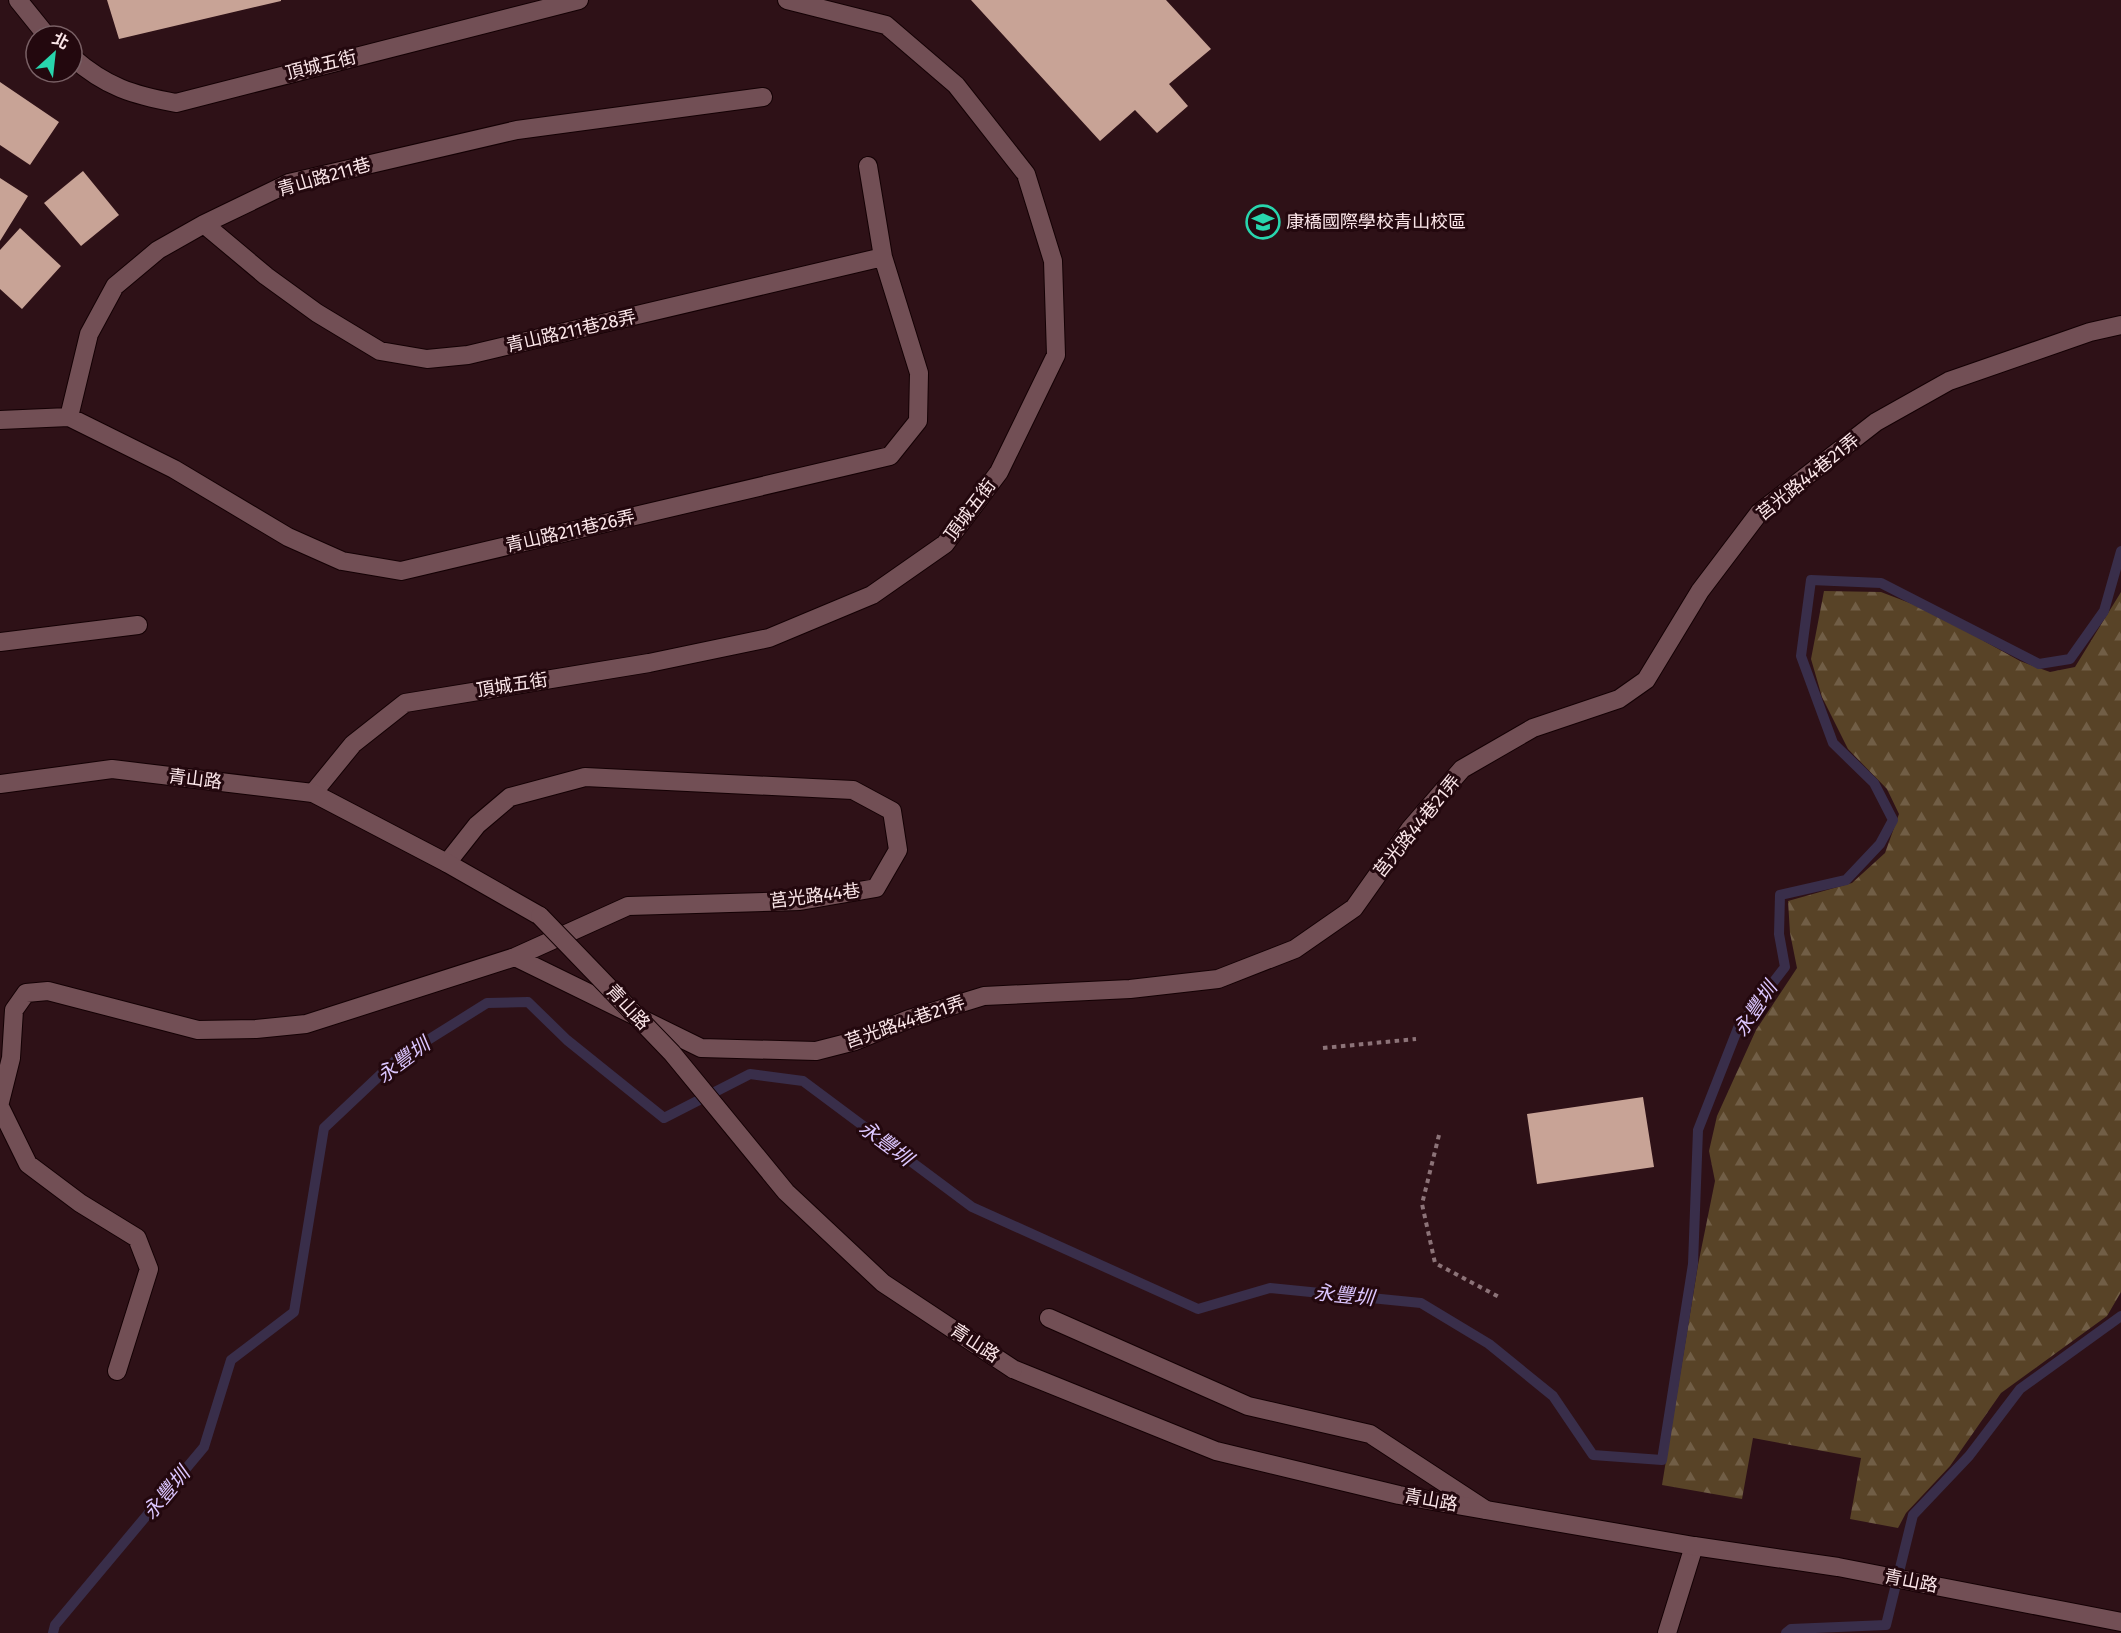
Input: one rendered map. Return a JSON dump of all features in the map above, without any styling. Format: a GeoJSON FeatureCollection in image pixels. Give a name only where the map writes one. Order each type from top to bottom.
{"type":"FeatureCollection","features":[{"type":"Feature","properties":{"kind":"street"},"geometry":{"type":"LineString","coordinates":[[18,0],[37,24]]}},
{"type":"Feature","properties":{"kind":"street","name":"頂城五街"},"geometry":{"type":"LineString","coordinates":[[84,68],[130,94],[176,104],[579,0]]}},
{"type":"Feature","properties":{"kind":"street","name":"頂城五街"},"geometry":{"type":"LineString","coordinates":[[312,793],[353,744],[405,703],[649,663],[769,638],[872,595],[945,544],[999,472],[1056,355],[1053,261],[1026,174],[956,85],[886,25],[787,0]]}},
{"type":"Feature","properties":{"kind":"street","name":"青山路211巷"},"geometry":{"type":"LineString","coordinates":[[69,417],[89,334],[115,286],[158,250],[204,224],[289,183],[517,130],[763,97]]}},
{"type":"Feature","properties":{"kind":"street"},"geometry":{"type":"LineString","coordinates":[[868,166],[883,257]]}},
{"type":"Feature","properties":{"kind":"street","name":"青山路211巷28弄"},"geometry":{"type":"LineString","coordinates":[[204,224],[266,276],[317,313],[380,351],[427,359],[468,355],[883,257]]}},
{"type":"Feature","properties":{"kind":"street","name":"青山路211巷26弄"},"geometry":{"type":"LineString","coordinates":[[69,417],[174,469],[288,537],[342,561],[401,571],[890,456],[918,421],[919,373],[883,257]]}},
{"type":"Feature","properties":{"kind":"street","name":"莒光路44巷21弄"},"geometry":{"type":"LineString","coordinates":[[515,957],[701,1048],[816,1051],[855,1041],[909,1019],[984,996],[1130,989],[1218,979],[1295,949],[1354,908],[1410,829],[1462,769],[1533,728],[1618,699],[1646,680],[1700,591],[1759,513],[1876,422],[1949,381],[2090,332],[2121,325]]}},
{"type":"Feature","properties":{"kind":"street"},"geometry":{"type":"LineString","coordinates":[[0,420],[69,417]]}},
{"type":"Feature","properties":{"kind":"street"},"geometry":{"type":"LineString","coordinates":[[0,642],[138,625]]}},
{"type":"Feature","properties":{"kind":"street","name":"青山路"},"geometry":{"type":"LineString","coordinates":[[0,784],[112,769],[312,793],[447,863],[540,916],[672,1053],[786,1192],[883,1283],[1013,1369],[1216,1451],[1399,1495],[1694,1546],[1838,1567],[2121,1622]]}},
{"type":"Feature","properties":{"kind":"street","name":"莒光路44巷"},"geometry":{"type":"LineString","coordinates":[[447,863],[477,825],[510,797],[585,777],[853,790],[892,811],[898,850],[876,888],[800,901],[628,906],[515,957]]}},
{"type":"Feature","properties":{"kind":"street"},"geometry":{"type":"LineString","coordinates":[[0,1102],[10,1058],[14,1010],[26,993],[48,991],[198,1030],[256,1029],[306,1024],[515,957]]}},
{"type":"Feature","properties":{"kind":"street"},"geometry":{"type":"LineString","coordinates":[[0,1107],[28,1164],[80,1203],[137,1238],[149,1269],[117,1371]]}},
{"type":"Feature","properties":{"kind":"street"},"geometry":{"type":"LineString","coordinates":[[1049,1318],[1248,1406],[1370,1434],[1486,1510]]}},
{"type":"Feature","properties":{"kind":"street"},"geometry":{"type":"LineString","coordinates":[[1667,1633],[1694,1546]]}},
{"type":"Feature","properties":{"kind":"path"},"geometry":{"type":"LineString","coordinates":[[1323,1048],[1416,1039]]}},
{"type":"Feature","properties":{"kind":"path"},"geometry":{"type":"LineString","coordinates":[[1439,1136],[1422,1204],[1435,1263],[1499,1297]]}},
{"type":"Feature","properties":{"kind":"green space"},"geometry":{"type":"Polygon","coordinates":[[[1824,591],[1881,592],[1928,610],[2020,661],[2050,672],[2075,667],[2121,592],[2121,1292],[2107,1316],[2001,1393],[1950,1466],[1906,1513],[1898,1528],[1850,1519],[1861,1458],[1753,1438],[1742,1499],[1662,1485],[1698,1265],[1715,1181],[1709,1151],[1717,1116],[1756,1030],[1797,968],[1790,933],[1788,901],[1852,883],[1885,853],[1899,814],[1887,789],[1848,749],[1822,697],[1811,659],[1824,591]]]}},
{"type":"Feature","properties":{"kind":"building"},"geometry":{"type":"Polygon","coordinates":[[[107,0],[281,0],[281,1],[119,39],[107,0]]]}},
{"type":"Feature","properties":{"kind":"building"},"geometry":{"type":"Polygon","coordinates":[[[971,0],[1166,0],[1211,49],[1169,84],[1188,106],[1157,133],[1135,110],[1100,141],[971,0]]]}},
{"type":"Feature","properties":{"kind":"building"},"geometry":{"type":"Polygon","coordinates":[[[0,82],[59,122],[30,165],[0,145],[0,82]]]}},
{"type":"Feature","properties":{"kind":"building"},"geometry":{"type":"Polygon","coordinates":[[[83,171],[119,215],[81,246],[44,203],[83,171]]]}},
{"type":"Feature","properties":{"kind":"building"},"geometry":{"type":"Polygon","coordinates":[[[0,178],[28,196],[0,241],[0,178]]]}},
{"type":"Feature","properties":{"kind":"building"},"geometry":{"type":"Polygon","coordinates":[[[20,228],[61,266],[22,309],[0,289],[0,250],[20,228]]]}},
{"type":"Feature","properties":{"kind":"building"},"geometry":{"type":"Polygon","coordinates":[[[1643,1097],[1654,1167],[1537,1184],[1527,1114],[1643,1097]]]}},
{"type":"Feature","properties":{"kind":"waterway","name":"永豐圳"},"geometry":{"type":"LineString","coordinates":[[53,1633],[55,1625],[204,1447],[231,1360],[294,1312],[324,1128],[396,1060],[487,1003],[528,1002],[567,1040],[664,1118],[750,1074],[803,1081],[972,1207],[1198,1309],[1270,1288],[1421,1303],[1489,1344],[1553,1396],[1593,1455],[1662,1460],[1693,1264],[1698,1130],[1738,1028],[1785,967],[1779,934],[1780,895],[1846,880],[1880,844],[1893,820],[1874,783],[1833,743],[1801,656],[1811,580],[1881,583],[2039,664],[2070,659],[2104,611],[2121,551]]}},
{"type":"Feature","properties":{"kind":"waterway"},"geometry":{"type":"LineString","coordinates":[[1786,1633],[1791,1629],[1886,1625],[1913,1515],[1969,1456],[2020,1389],[2121,1316]]}},
{"type":"Feature","properties":{"kind":"place","name":"康橋國際學校青山校區"},"geometry":{"type":"Point","coordinates":[1263,222]}}]}
